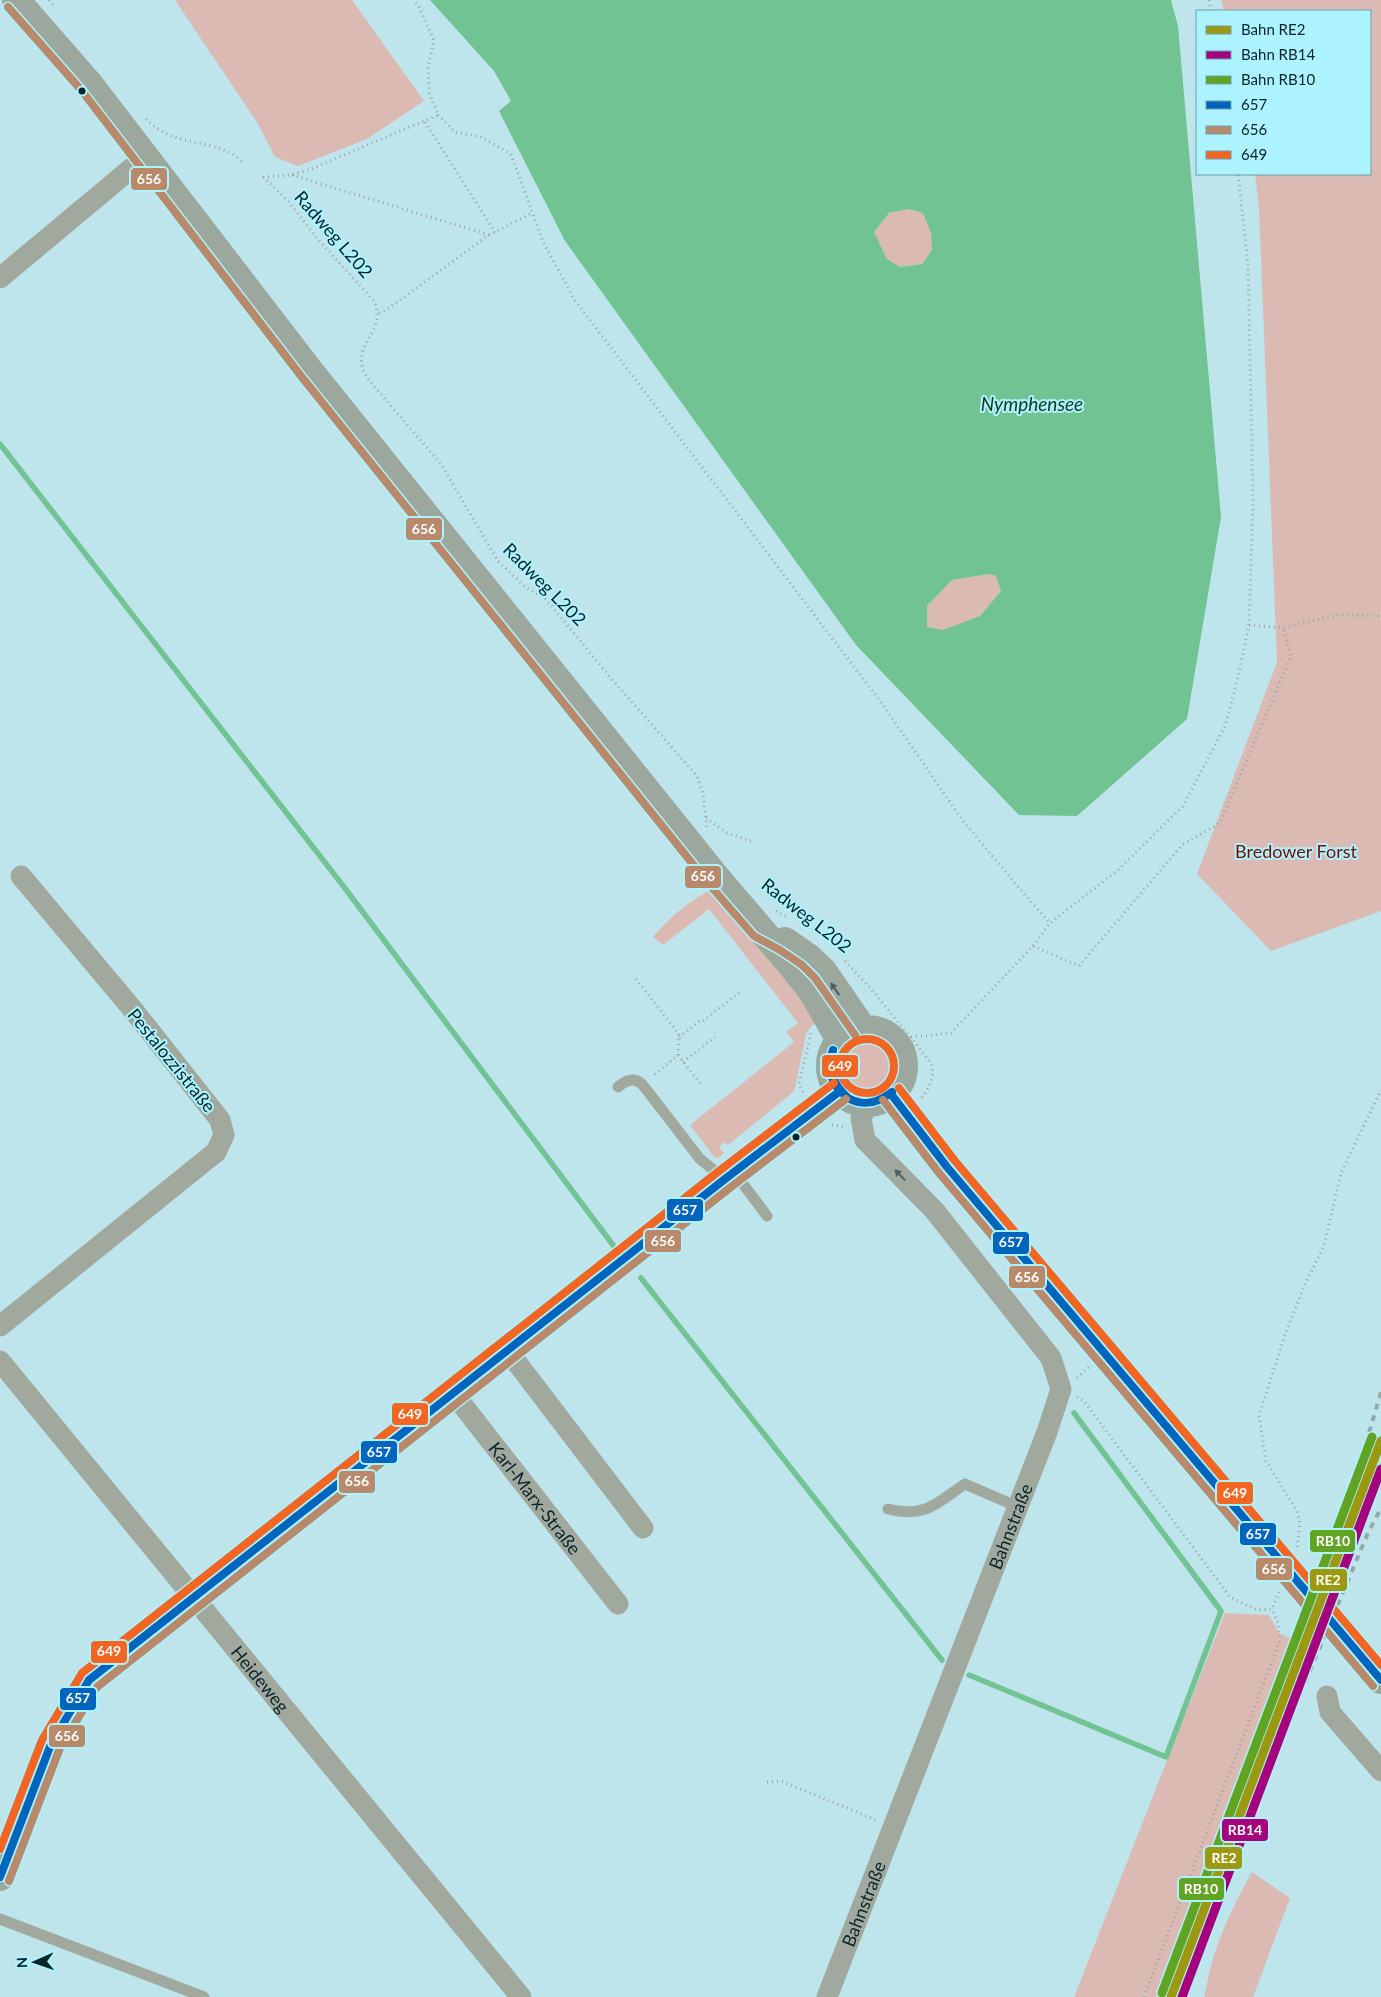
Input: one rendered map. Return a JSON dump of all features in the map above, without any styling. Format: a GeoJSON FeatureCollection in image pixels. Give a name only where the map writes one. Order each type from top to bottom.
{"type":"FeatureCollection","features":[{"type":"Feature","properties":{"kind":"main road"},"geometry":{"type":"LineString","coordinates":[[16,0],[90,85],[309,370],[716,877],[765,918],[785,941],[808,957],[823,971],[851,1035]]}},
{"type":"Feature","properties":{"kind":"main road"},"geometry":{"type":"LineString","coordinates":[[888,1102],[902,1078],[901,1051],[891,1038],[884,1033],[870,1029],[851,1035],[830,1056],[829,1066],[831,1075],[840,1091],[853,1100],[888,1102],[947,1167],[1381,1680]]}},
{"type":"Feature","properties":{"kind":"main road"},"geometry":{"type":"LineString","coordinates":[[0,1878],[51,1744],[89,1680],[840,1091]]}},
{"type":"Feature","properties":{"kind":"street"},"geometry":{"type":"LineString","coordinates":[[0,278],[145,157]]}},
{"type":"Feature","properties":{"kind":"street","name":"Pestalozzistraße"},"geometry":{"type":"LineString","coordinates":[[0,1326],[216,1152],[224,1135],[220,1120],[22,876]]}},
{"type":"Feature","properties":{"kind":"street"},"geometry":{"type":"LineString","coordinates":[[888,1102],[861,1118],[865,1140],[934,1210],[1051,1358],[1061,1388]]}},
{"type":"Feature","properties":{"kind":"street"},"geometry":{"type":"LineString","coordinates":[[508,1351],[643,1528]]}},
{"type":"Feature","properties":{"kind":"street","name":"Heideweg"},"geometry":{"type":"LineString","coordinates":[[0,1361],[521,1997]]}},
{"type":"Feature","properties":{"kind":"street","name":"Bahnstraße"},"geometry":{"type":"LineString","coordinates":[[827,1997],[1047,1432],[1061,1388]]}},
{"type":"Feature","properties":{"kind":"street","name":"Karl-Marx-Straße"},"geometry":{"type":"LineString","coordinates":[[454,1394],[618,1604]]}},
{"type":"Feature","properties":{"kind":"street"},"geometry":{"type":"LineString","coordinates":[[1327,1696],[1330,1712],[1381,1771]]}},
{"type":"Feature","properties":{"kind":"lane"},"geometry":{"type":"LineString","coordinates":[[618,1087],[630,1080],[638,1080],[700,1159],[730,1176],[767,1216]]}},
{"type":"Feature","properties":{"kind":"lane"},"geometry":{"type":"LineString","coordinates":[[888,1509],[906,1513],[919,1512],[929,1508],[965,1484],[1018,1507]]}},
{"type":"Feature","properties":{"kind":"lane"},"geometry":{"type":"LineString","coordinates":[[0,1919],[204,1997]]}},
{"type":"Feature","properties":{"kind":"path"},"geometry":{"type":"LineString","coordinates":[[49,0],[61,15]]}},
{"type":"Feature","properties":{"kind":"path"},"geometry":{"type":"LineString","coordinates":[[413,0],[419,7],[434,40],[428,67],[430,92],[438,115],[455,132],[481,137],[511,154],[543,242],[574,299],[884,705],[963,821],[1050,923]]}},
{"type":"Feature","properties":{"kind":"path"},"geometry":{"type":"LineString","coordinates":[[292,175],[311,169],[438,115]]}},
{"type":"Feature","properties":{"kind":"path"},"geometry":{"type":"LineString","coordinates":[[144,117],[170,137],[229,152],[244,163]]}},
{"type":"Feature","properties":{"kind":"path"},"geometry":{"type":"LineString","coordinates":[[425,122],[495,232]]}},
{"type":"Feature","properties":{"kind":"path"},"geometry":{"type":"LineString","coordinates":[[292,175],[489,235]]}},
{"type":"Feature","properties":{"kind":"path","name":"Radweg L202"},"geometry":{"type":"LineString","coordinates":[[292,175],[263,177],[289,202],[316,237],[375,302],[378,322],[364,347],[362,356],[362,365],[368,379],[441,464],[498,561],[525,587],[545,598],[567,622],[610,677],[697,776],[703,793],[706,826],[710,835]]}},
{"type":"Feature","properties":{"kind":"path"},"geometry":{"type":"LineString","coordinates":[[911,1037],[951,1033],[1033,946],[1050,923],[1118,870],[1183,806],[1225,726],[1249,625],[1253,493],[1248,264],[1238,175]]}},
{"type":"Feature","properties":{"kind":"path"},"geometry":{"type":"LineString","coordinates":[[378,313],[385,311],[489,235],[533,213]]}},
{"type":"Feature","properties":{"kind":"path"},"geometry":{"type":"LineString","coordinates":[[1249,625],[1284,628],[1336,615],[1381,616]]}},
{"type":"Feature","properties":{"kind":"path"},"geometry":{"type":"LineString","coordinates":[[1033,946],[1079,966],[1182,845],[1220,823],[1291,656],[1284,628]]}},
{"type":"Feature","properties":{"kind":"path"},"geometry":{"type":"LineString","coordinates":[[705,817],[727,833],[751,842]]}},
{"type":"Feature","properties":{"kind":"path","name":"Radweg L202"},"geometry":{"type":"LineString","coordinates":[[765,918],[791,920]]}},
{"type":"Feature","properties":{"kind":"path","name":"Radweg L202"},"geometry":{"type":"LineString","coordinates":[[842,959],[872,990],[931,1063],[934,1074],[930,1088],[919,1102],[888,1102]]}},
{"type":"Feature","properties":{"kind":"path"},"geometry":{"type":"LineString","coordinates":[[636,979],[679,1034],[678,1056],[702,1086]]}},
{"type":"Feature","properties":{"kind":"path"},"geometry":{"type":"LineString","coordinates":[[679,1038],[742,990]]}},
{"type":"Feature","properties":{"kind":"path"},"geometry":{"type":"LineString","coordinates":[[683,1062],[715,1037]]}},
{"type":"Feature","properties":{"kind":"path"},"geometry":{"type":"LineString","coordinates":[[642,1084],[678,1056]]}},
{"type":"Feature","properties":{"kind":"path"},"geometry":{"type":"LineString","coordinates":[[1144,1997],[1280,1640],[1278,1623],[1272,1609],[1286,1566],[1298,1544],[1300,1524],[1297,1511],[1266,1461],[1259,1416],[1286,1332],[1324,1246],[1341,1173],[1381,1090]]}},
{"type":"Feature","properties":{"kind":"path"},"geometry":{"type":"LineString","coordinates":[[1061,1388],[1084,1401],[1230,1597],[1257,1610],[1272,1609]]}},
{"type":"Feature","properties":{"kind":"path"},"geometry":{"type":"LineString","coordinates":[[766,1782],[780,1781],[894,1827]]}},
{"type":"Feature","properties":{"kind":"green space"},"geometry":{"type":"Polygon","coordinates":[[[175,0],[352,0],[424,101],[367,139],[298,166],[275,157],[258,124],[175,0]]]}},
{"type":"Feature","properties":{"kind":"green space","name":"Bredower Forst"},"geometry":{"type":"Polygon","coordinates":[[[1221,0],[1381,0],[1381,911],[1271,951],[1197,874],[1277,662],[1259,208],[1255,175],[1371,175],[1371,10],[1224,10],[1221,0]]]}},
{"type":"Feature","properties":{"kind":"green space"},"geometry":{"type":"Polygon","coordinates":[[[908,209],[923,213],[931,233],[932,250],[922,264],[900,267],[887,259],[874,232],[889,213],[908,209]]]}},
{"type":"Feature","properties":{"kind":"green space"},"geometry":{"type":"Polygon","coordinates":[[[989,574],[996,576],[1001,591],[980,616],[943,630],[927,627],[927,606],[952,580],[989,574]]]}},
{"type":"Feature","properties":{"kind":"green space"},"geometry":{"type":"Polygon","coordinates":[[[714,888],[820,1018],[806,1034],[795,1088],[792,1093],[728,1145],[725,1142],[719,1147],[724,1153],[718,1158],[714,1157],[690,1125],[794,1042],[786,1032],[798,1023],[709,909],[663,945],[653,937],[681,909],[714,888]]]}},
{"type":"Feature","properties":{"kind":"green space"},"geometry":{"type":"Polygon","coordinates":[[[867,1039],[878,1041],[887,1047],[893,1056],[895,1067],[893,1078],[887,1087],[878,1093],[867,1095],[856,1093],[847,1087],[841,1078],[839,1067],[841,1056],[847,1047],[856,1041],[867,1039]]]}},
{"type":"Feature","properties":{"kind":"green space"},"geometry":{"type":"Polygon","coordinates":[[[1225,1613],[1269,1615],[1279,1633],[1292,1639],[1159,1997],[1074,1997],[1225,1613]]]}},
{"type":"Feature","properties":{"kind":"green space"},"geometry":{"type":"Polygon","coordinates":[[[1252,1872],[1290,1898],[1253,1997],[1204,1997],[1211,1966],[1224,1927],[1252,1872]]]}},
{"type":"Feature","properties":{"kind":"water","name":"Nymphensee"},"geometry":{"type":"Polygon","coordinates":[[[430,0],[1171,0],[1178,26],[1221,517],[1187,719],[1077,816],[1019,815],[856,645],[565,241],[499,111],[511,101],[494,71],[430,0]],[[908,209],[889,213],[874,232],[887,259],[900,267],[922,264],[932,250],[931,233],[923,213],[908,209]],[[989,574],[952,580],[927,606],[927,627],[943,630],[980,616],[1001,591],[996,576],[989,574]]]}},
{"type":"Feature","properties":{"kind":"waterway"},"geometry":{"type":"LineString","coordinates":[[0,444],[344,887],[613,1245]]}},
{"type":"Feature","properties":{"kind":"waterway"},"geometry":{"type":"LineString","coordinates":[[641,1278],[942,1660]]}},
{"type":"Feature","properties":{"kind":"waterway"},"geometry":{"type":"LineString","coordinates":[[969,1675],[1166,1757],[1221,1611],[1074,1413]]}},
{"type":"Feature","properties":{"kind":"railway"},"geometry":{"type":"LineString","coordinates":[[1277,1718],[1354,1484],[1381,1392]]}},
{"type":"Feature","properties":{"kind":"railway"},"geometry":{"type":"LineString","coordinates":[[1277,1749],[1368,1533],[1381,1508]]}},
{"type":"Feature","properties":{"kind":"rail line","name":"RB10"},"geometry":{"type":"LineString","coordinates":[[1162,1993],[1372,1437]]}},
{"type":"Feature","properties":{"kind":"rail line","name":"RE2"},"geometry":{"type":"LineString","coordinates":[[1171,1997],[1381,1441]]}},
{"type":"Feature","properties":{"kind":"rail line","name":"RB14"},"geometry":{"type":"LineString","coordinates":[[1182,1997],[1381,1469]]}},
{"type":"Feature","properties":{"kind":"transit line","name":"656"},"geometry":{"type":"LineString","coordinates":[[8,7],[82,91],[301,376],[708,883],[754,936],[802,965],[815,978],[855,1035]]}},
{"type":"Feature","properties":{"kind":"transit line","name":"649"},"geometry":{"type":"LineString","coordinates":[[867,1039],[877,1041],[886,1047],[892,1056],[894,1066],[892,1076],[886,1085],[877,1091],[867,1093],[857,1091],[848,1085],[842,1076],[840,1066],[842,1056],[848,1047],[857,1041],[867,1039]]}},
{"type":"Feature","properties":{"kind":"transit line","name":"657"},"geometry":{"type":"LineString","coordinates":[[833,1050],[831,1064],[833,1076],[838,1087],[847,1097]]}},
{"type":"Feature","properties":{"kind":"transit line","name":"657"},"geometry":{"type":"LineString","coordinates":[[833,1050],[830,1064],[831,1076],[837,1088],[847,1097]]}},
{"type":"Feature","properties":{"kind":"transit line","name":"649"},"geometry":{"type":"LineString","coordinates":[[0,1849],[42,1740],[82,1673],[719,1171],[834,1083]]}},
{"type":"Feature","properties":{"kind":"transit line","name":"649"},"geometry":{"type":"LineString","coordinates":[[899,1088],[955,1161],[1381,1665]]}},
{"type":"Feature","properties":{"kind":"transit line","name":"657"},"geometry":{"type":"LineString","coordinates":[[0,1877],[51,1744],[89,1680],[725,1179],[840,1091]]}},
{"type":"Feature","properties":{"kind":"transit line","name":"657"},"geometry":{"type":"LineString","coordinates":[[848,1098],[865,1103],[881,1099],[892,1092]]}},
{"type":"Feature","properties":{"kind":"transit line","name":"657"},"geometry":{"type":"LineString","coordinates":[[891,1094],[947,1167],[1381,1680]]}},
{"type":"Feature","properties":{"kind":"transit line","name":"656"},"geometry":{"type":"LineString","coordinates":[[9,1881],[60,1748],[97,1687],[731,1187],[846,1099]]}},
{"type":"Feature","properties":{"kind":"transit line","name":"656"},"geometry":{"type":"LineString","coordinates":[[883,1100],[939,1173],[1373,1686]]}}]}
